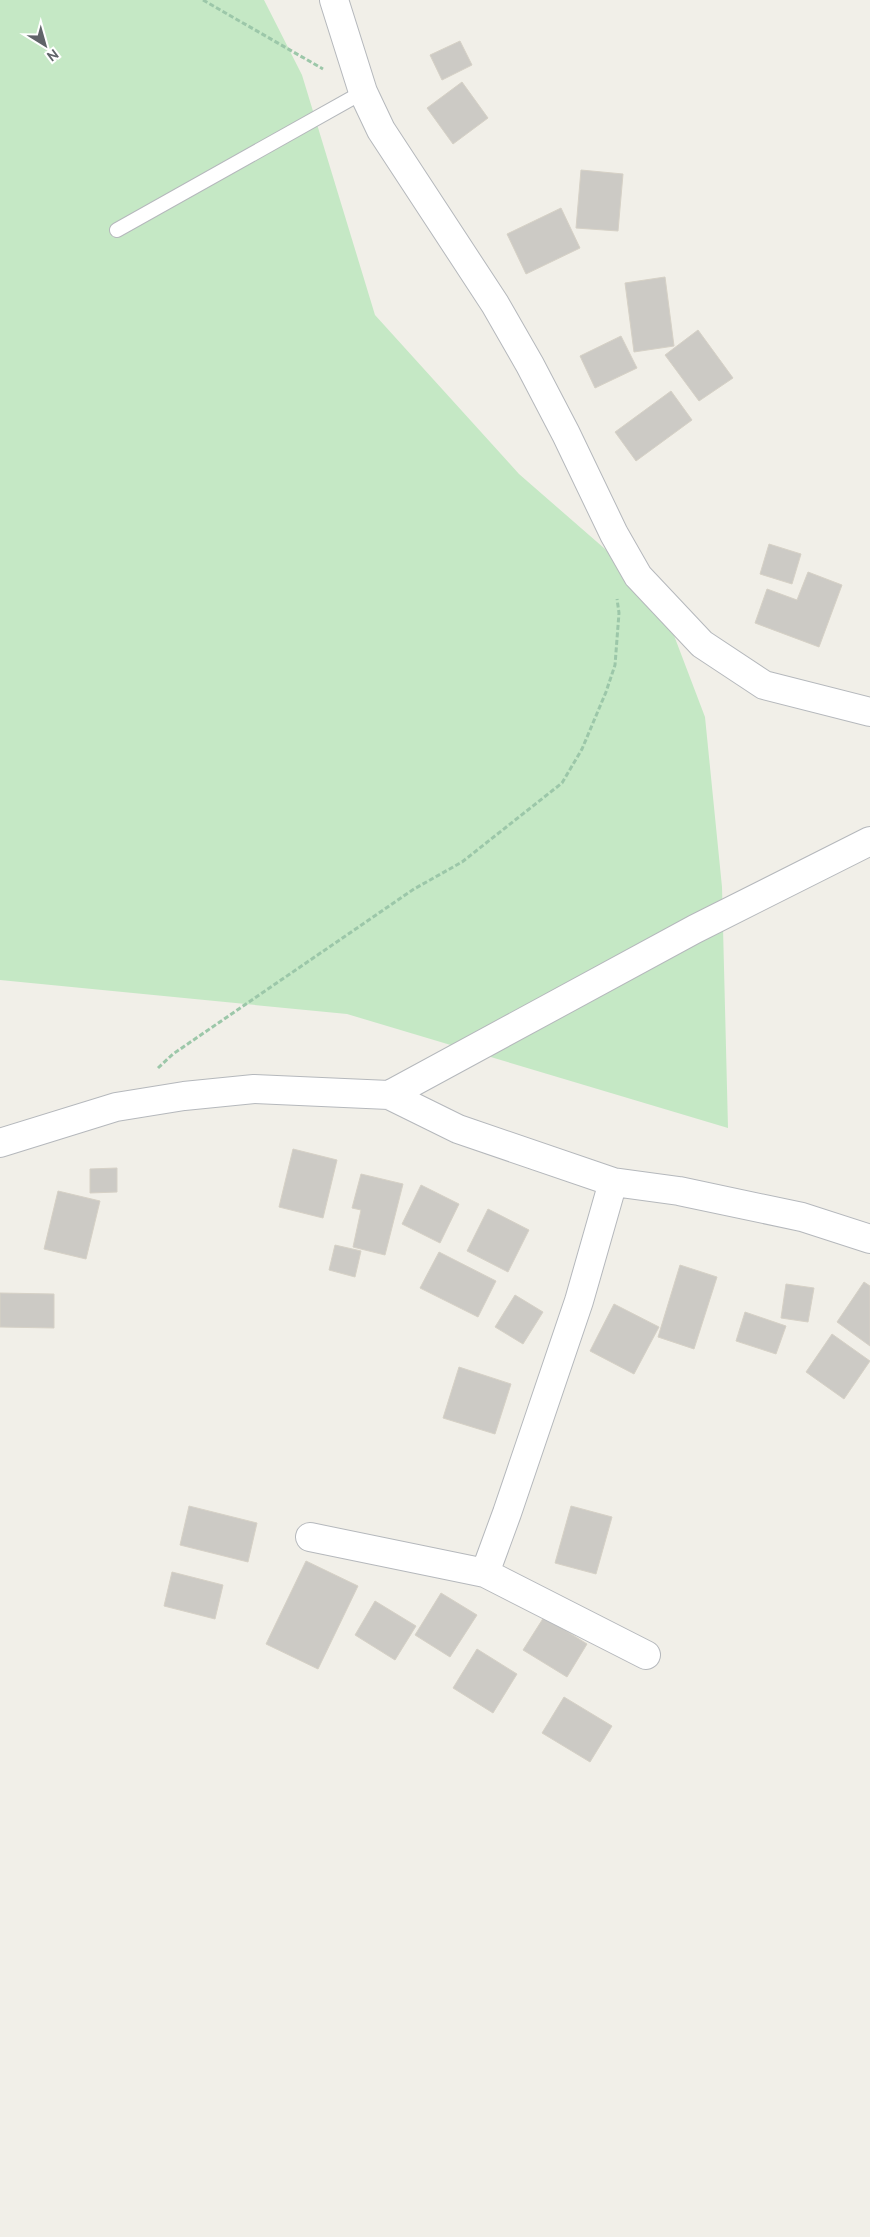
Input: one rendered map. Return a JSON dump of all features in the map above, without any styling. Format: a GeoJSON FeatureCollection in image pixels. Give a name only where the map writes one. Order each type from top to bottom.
{"type":"FeatureCollection","features":[{"type":"Feature","properties":{"kind":"street"},"geometry":{"type":"LineString","coordinates":[[334,0],[363,92],[381,130],[495,304],[530,365],[566,434],[614,534],[638,576],[702,644],[764,685],[870,712]]}},
{"type":"Feature","properties":{"kind":"street"},"geometry":{"type":"LineString","coordinates":[[389,1095],[695,929],[870,841]]}},
{"type":"Feature","properties":{"kind":"street"},"geometry":{"type":"LineString","coordinates":[[0,1143],[116,1106],[184,1096],[254,1089],[389,1095],[458,1129],[613,1182],[679,1192],[802,1217],[870,1239]]}},
{"type":"Feature","properties":{"kind":"street"},"geometry":{"type":"LineString","coordinates":[[484,1573],[507,1513],[579,1301],[613,1182]]}},
{"type":"Feature","properties":{"kind":"street"},"geometry":{"type":"LineString","coordinates":[[310,1537],[484,1573],[646,1655]]}},
{"type":"Feature","properties":{"kind":"lane"},"geometry":{"type":"LineString","coordinates":[[117,230],[363,92]]}},
{"type":"Feature","properties":{"kind":"path"},"geometry":{"type":"LineString","coordinates":[[203,0],[363,92]]}},
{"type":"Feature","properties":{"kind":"path"},"geometry":{"type":"LineString","coordinates":[[152,1074],[173,1054],[333,943],[414,889],[462,862],[562,783],[582,749],[615,665],[619,613],[617,595]]}},
{"type":"Feature","properties":{"kind":"green space"},"geometry":{"type":"Polygon","coordinates":[[[0,0],[264,0],[302,75],[375,315],[519,474],[659,596],[705,717],[722,887],[728,1128],[347,1014],[0,980],[0,0]]]}},
{"type":"Feature","properties":{"kind":"building"},"geometry":{"type":"Polygon","coordinates":[[[460,41],[472,65],[442,80],[430,55],[460,41]]]}},
{"type":"Feature","properties":{"kind":"building"},"geometry":{"type":"Polygon","coordinates":[[[462,82],[488,118],[453,144],[427,108],[462,82]]]}},
{"type":"Feature","properties":{"kind":"building"},"geometry":{"type":"Polygon","coordinates":[[[581,170],[623,174],[618,231],[576,228],[581,170]]]}},
{"type":"Feature","properties":{"kind":"building"},"geometry":{"type":"Polygon","coordinates":[[[561,208],[580,248],[526,274],[507,234],[561,208]]]}},
{"type":"Feature","properties":{"kind":"building"},"geometry":{"type":"Polygon","coordinates":[[[665,277],[674,346],[634,352],[625,283],[665,277]]]}},
{"type":"Feature","properties":{"kind":"building"},"geometry":{"type":"Polygon","coordinates":[[[698,330],[733,378],[699,401],[665,355],[698,330]]]}},
{"type":"Feature","properties":{"kind":"building"},"geometry":{"type":"Polygon","coordinates":[[[621,336],[637,368],[595,388],[580,356],[621,336]]]}},
{"type":"Feature","properties":{"kind":"building"},"geometry":{"type":"Polygon","coordinates":[[[671,391],[692,420],[636,461],[615,432],[671,391]]]}},
{"type":"Feature","properties":{"kind":"building"},"geometry":{"type":"Polygon","coordinates":[[[769,544],[801,554],[792,584],[760,574],[769,544]]]}},
{"type":"Feature","properties":{"kind":"building"},"geometry":{"type":"Polygon","coordinates":[[[808,572],[842,585],[819,647],[755,623],[767,589],[797,600],[808,572]]]}},
{"type":"Feature","properties":{"kind":"building"},"geometry":{"type":"Polygon","coordinates":[[[293,1149],[337,1160],[323,1218],[279,1207],[293,1149]]]}},
{"type":"Feature","properties":{"kind":"building"},"geometry":{"type":"Polygon","coordinates":[[[117,1168],[117,1192],[90,1193],[90,1169],[117,1168]]]}},
{"type":"Feature","properties":{"kind":"building"},"geometry":{"type":"Polygon","coordinates":[[[361,1174],[403,1184],[385,1255],[353,1247],[361,1210],[352,1208],[361,1174]]]}},
{"type":"Feature","properties":{"kind":"building"},"geometry":{"type":"Polygon","coordinates":[[[421,1185],[459,1204],[440,1243],[402,1224],[421,1185]]]}},
{"type":"Feature","properties":{"kind":"building"},"geometry":{"type":"Polygon","coordinates":[[[58,1191],[100,1201],[86,1259],[44,1249],[58,1191]]]}},
{"type":"Feature","properties":{"kind":"building"},"geometry":{"type":"Polygon","coordinates":[[[488,1209],[529,1230],[508,1272],[467,1251],[488,1209]]]}},
{"type":"Feature","properties":{"kind":"building"},"geometry":{"type":"Polygon","coordinates":[[[335,1245],[361,1251],[355,1277],[329,1270],[335,1245]]]}},
{"type":"Feature","properties":{"kind":"building"},"geometry":{"type":"Polygon","coordinates":[[[439,1252],[496,1281],[478,1317],[420,1288],[439,1252]]]}},
{"type":"Feature","properties":{"kind":"building"},"geometry":{"type":"Polygon","coordinates":[[[680,1265],[717,1277],[694,1349],[658,1337],[680,1265]]]}},
{"type":"Feature","properties":{"kind":"building"},"geometry":{"type":"Polygon","coordinates":[[[864,1282],[870,1286],[870,1346],[837,1322],[864,1282]]]}},
{"type":"Feature","properties":{"kind":"building"},"geometry":{"type":"Polygon","coordinates":[[[786,1284],[814,1288],[808,1322],[781,1318],[786,1284]]]}},
{"type":"Feature","properties":{"kind":"building"},"geometry":{"type":"Polygon","coordinates":[[[0,1293],[54,1294],[54,1328],[0,1327],[0,1293]]]}},
{"type":"Feature","properties":{"kind":"building"},"geometry":{"type":"Polygon","coordinates":[[[515,1295],[543,1312],[523,1344],[495,1327],[515,1295]]]}},
{"type":"Feature","properties":{"kind":"building"},"geometry":{"type":"Polygon","coordinates":[[[614,1304],[659,1327],[634,1374],[590,1351],[614,1304]]]}},
{"type":"Feature","properties":{"kind":"building"},"geometry":{"type":"Polygon","coordinates":[[[745,1312],[786,1326],[776,1354],[736,1341],[745,1312]]]}},
{"type":"Feature","properties":{"kind":"building"},"geometry":{"type":"Polygon","coordinates":[[[832,1334],[870,1361],[844,1399],[806,1372],[832,1334]]]}},
{"type":"Feature","properties":{"kind":"building"},"geometry":{"type":"Polygon","coordinates":[[[459,1367],[511,1384],[495,1434],[443,1418],[459,1367]]]}},
{"type":"Feature","properties":{"kind":"building"},"geometry":{"type":"Polygon","coordinates":[[[189,1506],[257,1523],[248,1562],[180,1545],[189,1506]]]}},
{"type":"Feature","properties":{"kind":"building"},"geometry":{"type":"Polygon","coordinates":[[[571,1506],[612,1517],[596,1574],[555,1563],[571,1506]]]}},
{"type":"Feature","properties":{"kind":"building"},"geometry":{"type":"Polygon","coordinates":[[[306,1561],[358,1586],[318,1669],[266,1644],[306,1561]]]}},
{"type":"Feature","properties":{"kind":"building"},"geometry":{"type":"Polygon","coordinates":[[[172,1572],[223,1585],[215,1619],[164,1606],[172,1572]]]}},
{"type":"Feature","properties":{"kind":"building"},"geometry":{"type":"Polygon","coordinates":[[[441,1593],[477,1615],[450,1657],[415,1635],[441,1593]]]}},
{"type":"Feature","properties":{"kind":"building"},"geometry":{"type":"Polygon","coordinates":[[[375,1601],[416,1626],[395,1660],[355,1635],[375,1601]]]}},
{"type":"Feature","properties":{"kind":"building"},"geometry":{"type":"Polygon","coordinates":[[[544,1617],[587,1644],[567,1677],[523,1650],[544,1617]]]}},
{"type":"Feature","properties":{"kind":"building"},"geometry":{"type":"Polygon","coordinates":[[[477,1649],[517,1674],[493,1713],[453,1688],[477,1649]]]}},
{"type":"Feature","properties":{"kind":"building"},"geometry":{"type":"Polygon","coordinates":[[[564,1697],[612,1726],[590,1762],[542,1733],[564,1697]]]}}]}
